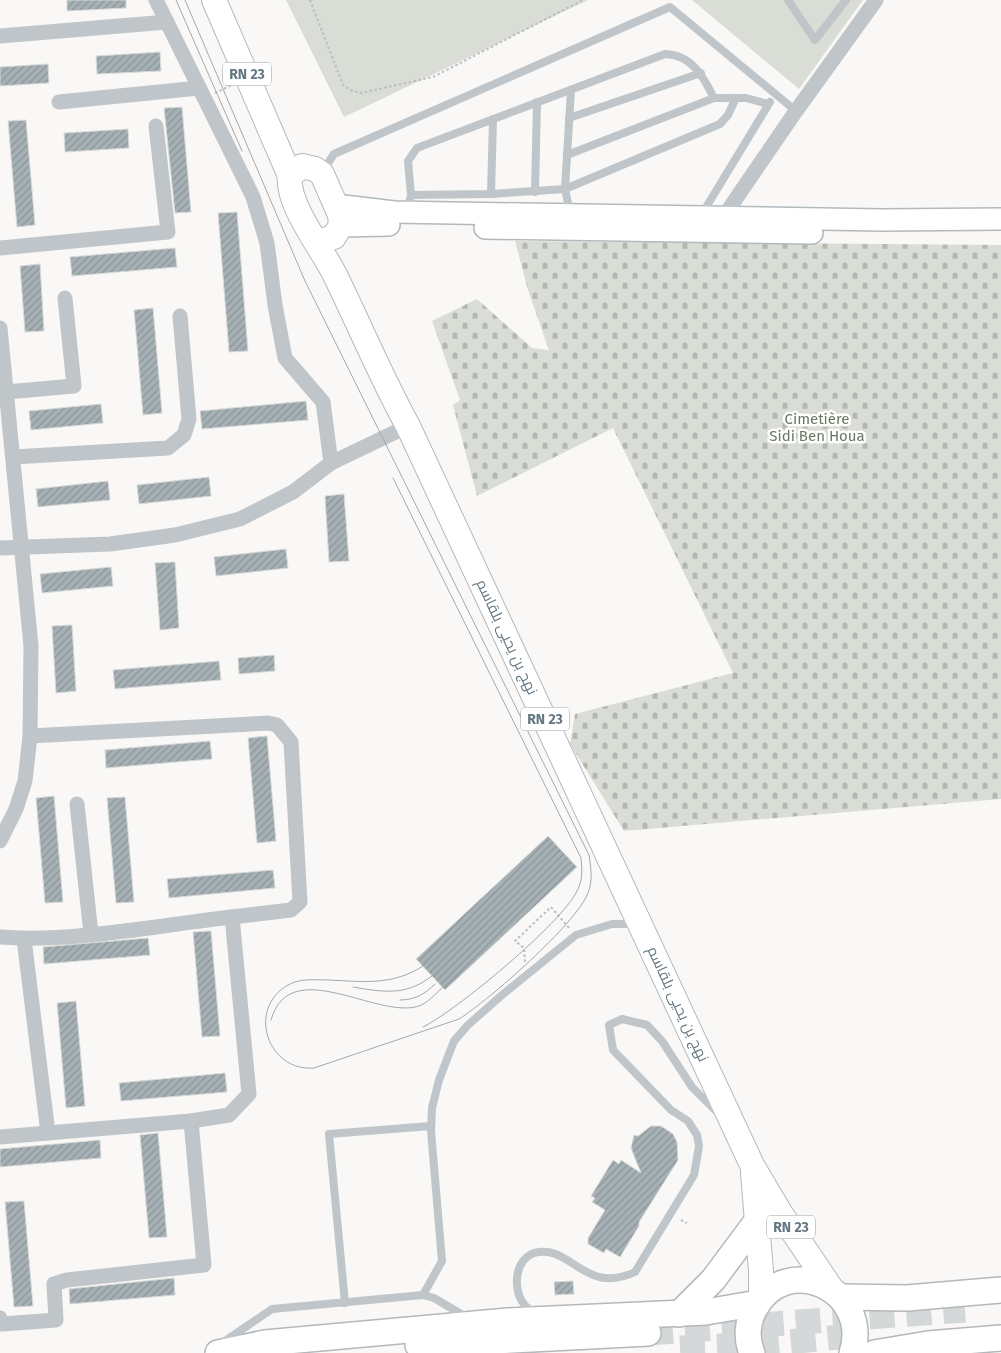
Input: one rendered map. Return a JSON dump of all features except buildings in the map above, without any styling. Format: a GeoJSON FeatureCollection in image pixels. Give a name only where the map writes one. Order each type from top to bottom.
{"type":"FeatureCollection","features":[{"type":"Feature","properties":{"kind":"highway"},"geometry":{"type":"LineString","coordinates":[[679,1314],[713,1280],[757,1221]]}},
{"type":"Feature","properties":{"kind":"highway"},"geometry":{"type":"LineString","coordinates":[[218,1353],[265,1343],[478,1324],[679,1314],[759,1300],[780,1285],[792,1281],[818,1282],[836,1293],[851,1311],[856,1326],[856,1342],[852,1353]]}},
{"type":"Feature","properties":{"kind":"highway"},"geometry":{"type":"LineString","coordinates":[[836,1293],[907,1298],[1001,1290]]}},
{"type":"Feature","properties":{"kind":"highway"},"geometry":{"type":"LineString","coordinates":[[752,1353],[748,1336],[749,1324],[759,1300]]}},
{"type":"Feature","properties":{"kind":"highway"},"geometry":{"type":"LineString","coordinates":[[932,1353],[979,1328],[1001,1306]]}},
{"type":"Feature","properties":{"kind":"highway"},"geometry":{"type":"LineString","coordinates":[[874,1353],[928,1344],[1001,1323]]}},
{"type":"Feature","properties":{"kind":"highway"},"geometry":{"type":"LineString","coordinates":[[272,1353],[650,1341],[559,1353]]}},
{"type":"Feature","properties":{"kind":"main road","name":"RN 23"},"geometry":{"type":"LineString","coordinates":[[214,0],[279,149],[307,172]]}},
{"type":"Feature","properties":{"kind":"main road"},"geometry":{"type":"LineString","coordinates":[[331,227],[307,172],[290,188],[309,234],[408,204],[699,224]]}},
{"type":"Feature","properties":{"kind":"main road"},"geometry":{"type":"LineString","coordinates":[[331,227],[363,224],[561,231],[699,224],[1001,219]]}},
{"type":"Feature","properties":{"kind":"main road"},"geometry":{"type":"LineString","coordinates":[[722,224],[1001,234]]}},
{"type":"Feature","properties":{"kind":"main road","name":"نهج بن يحيى بلقاسم"},"geometry":{"type":"LineString","coordinates":[[331,227],[334,274],[384,383],[408,426],[752,1165],[836,1293]]}},
{"type":"Feature","properties":{"kind":"main road","name":"نهج بن يحيى بلقاسم"},"geometry":{"type":"LineString","coordinates":[[752,1165],[757,1221],[759,1300]]}},
{"type":"Feature","properties":{"kind":"street"},"geometry":{"type":"LineString","coordinates":[[156,0],[253,197],[267,243],[275,305],[285,358],[323,402],[331,463]]}},
{"type":"Feature","properties":{"kind":"street"},"geometry":{"type":"LineString","coordinates":[[722,224],[796,111],[876,0]]}},
{"type":"Feature","properties":{"kind":"street"},"geometry":{"type":"LineString","coordinates":[[0,36],[167,22]]}},
{"type":"Feature","properties":{"kind":"street"},"geometry":{"type":"LineString","coordinates":[[59,102],[199,88]]}},
{"type":"Feature","properties":{"kind":"street"},"geometry":{"type":"LineString","coordinates":[[0,248],[168,232],[156,126]]}},
{"type":"Feature","properties":{"kind":"street"},"geometry":{"type":"LineString","coordinates":[[6,392],[74,386],[65,298]]}},
{"type":"Feature","properties":{"kind":"street"},"geometry":{"type":"LineString","coordinates":[[13,457],[168,448],[184,435],[188,419],[180,316]]}},
{"type":"Feature","properties":{"kind":"street"},"geometry":{"type":"LineString","coordinates":[[0,328],[31,646],[30,736],[25,781],[16,809],[0,841]]}},
{"type":"Feature","properties":{"kind":"street"},"geometry":{"type":"LineString","coordinates":[[0,548],[110,544],[175,535],[240,519],[293,492],[331,463],[360,452],[408,426]]}},
{"type":"Feature","properties":{"kind":"street"},"geometry":{"type":"LineString","coordinates":[[0,937],[24,939],[91,934],[291,910],[300,902],[291,742],[277,725],[268,722],[30,736]]}},
{"type":"Feature","properties":{"kind":"street"},"geometry":{"type":"LineString","coordinates":[[77,804],[91,934]]}},
{"type":"Feature","properties":{"kind":"street"},"geometry":{"type":"LineString","coordinates":[[0,1137],[191,1121],[229,1115],[249,1094],[232,917]]}},
{"type":"Feature","properties":{"kind":"street"},"geometry":{"type":"LineString","coordinates":[[24,939],[48,1133]]}},
{"type":"Feature","properties":{"kind":"street"},"geometry":{"type":"LineString","coordinates":[[0,1318],[2,1324],[56,1320],[54,1284],[67,1280],[204,1265],[191,1121]]}},
{"type":"Feature","properties":{"kind":"lane"},"geometry":{"type":"LineString","coordinates":[[788,0],[816,40],[846,0]]}},
{"type":"Feature","properties":{"kind":"lane"},"geometry":{"type":"LineString","coordinates":[[307,172],[334,154],[670,7],[796,111]]}},
{"type":"Feature","properties":{"kind":"lane"},"geometry":{"type":"LineString","coordinates":[[714,98],[701,73],[685,58],[665,54],[416,148],[408,162],[408,204],[490,194],[565,189],[720,124],[728,114],[736,98]]}},
{"type":"Feature","properties":{"kind":"lane"},"geometry":{"type":"LineString","coordinates":[[569,118],[701,73]]}},
{"type":"Feature","properties":{"kind":"lane"},"geometry":{"type":"LineString","coordinates":[[570,90],[565,189],[568,208],[575,215]]}},
{"type":"Feature","properties":{"kind":"lane"},"geometry":{"type":"LineString","coordinates":[[699,224],[775,94]]}},
{"type":"Feature","properties":{"kind":"lane"},"geometry":{"type":"LineString","coordinates":[[567,155],[714,98],[746,98],[768,104]]}},
{"type":"Feature","properties":{"kind":"lane"},"geometry":{"type":"LineString","coordinates":[[535,192],[538,102]]}},
{"type":"Feature","properties":{"kind":"lane"},"geometry":{"type":"LineString","coordinates":[[490,194],[493,119]]}},
{"type":"Feature","properties":{"kind":"lane"},"geometry":{"type":"LineString","coordinates":[[423,1295],[441,1267],[443,1254],[431,1126],[432,1108],[439,1080],[454,1041],[468,1025],[502,995],[576,935],[612,924],[641,925]]}},
{"type":"Feature","properties":{"kind":"lane"},"geometry":{"type":"LineString","coordinates":[[559,1320],[531,1310],[521,1301],[517,1292],[522,1262],[534,1254],[557,1254],[593,1277],[610,1280],[622,1278],[635,1272],[694,1175],[698,1159],[699,1146],[697,1135],[688,1122],[671,1110],[613,1050],[609,1025],[622,1019],[647,1025],[662,1041],[692,1087],[738,1132]]}},
{"type":"Feature","properties":{"kind":"lane"},"geometry":{"type":"LineString","coordinates":[[344,1302],[329,1134],[431,1126]]}},
{"type":"Feature","properties":{"kind":"lane"},"geometry":{"type":"LineString","coordinates":[[208,1353],[272,1309],[423,1295],[434,1298],[478,1324]]}},
{"type":"Feature","properties":{"kind":"path"},"geometry":{"type":"LineString","coordinates":[[310,0],[343,85],[350,90],[361,93],[433,77],[583,0]]}},
{"type":"Feature","properties":{"kind":"path"},"geometry":{"type":"LineString","coordinates":[[525,963],[524,948],[515,941],[551,907],[576,935]]}},
{"type":"Feature","properties":{"kind":"path"},"geometry":{"type":"LineString","coordinates":[[682,1220],[687,1224]]}},
{"type":"Feature","properties":{"kind":"green space"},"geometry":{"type":"Polygon","coordinates":[[[286,0],[588,0],[344,117],[286,0]]]}},
{"type":"Feature","properties":{"kind":"green space"},"geometry":{"type":"Polygon","coordinates":[[[692,0],[863,0],[799,89],[692,0]]]}},
{"type":"Feature","properties":{"kind":"green space","name":"Cimetière Sidi Ben Houa"},"geometry":{"type":"Polygon","coordinates":[[[515,241],[1001,245],[1001,799],[624,831],[570,744],[575,714],[733,673],[613,428],[477,496],[453,405],[460,400],[432,321],[477,299],[532,348],[549,350],[528,290],[515,241]]]}},
{"type":"Feature","properties":{"kind":"tunnel"},"geometry":{"type":"LineString","coordinates":[[648,1333],[965,1310]]}},
{"type":"Feature","properties":{"kind":"tunnel"},"geometry":{"type":"LineString","coordinates":[[680,1348],[766,1344],[850,1336]]}},
{"type":"Feature","properties":{"kind":"tram line"},"geometry":{"type":"LineString","coordinates":[[176,0],[242,151]]}},
{"type":"Feature","properties":{"kind":"tram line"},"geometry":{"type":"LineString","coordinates":[[185,0],[305,281],[589,855],[591,884],[588,893],[567,923],[510,979],[459,1019],[314,1068],[298,1067],[285,1060],[274,1050],[268,1037],[266,1023],[268,1009],[275,996],[288,985],[308,980],[382,981],[394,979],[406,975],[430,961]]}},
{"type":"Feature","properties":{"kind":"tram line"},"geometry":{"type":"LineString","coordinates":[[393,478],[581,858],[582,867],[577,891],[551,923],[507,965],[459,1004],[423,1027]]}},
{"type":"Feature","properties":{"kind":"tram line"},"geometry":{"type":"LineString","coordinates":[[353,987],[377,991],[398,991],[417,985],[437,972]]}},
{"type":"Feature","properties":{"kind":"tram line"},"geometry":{"type":"LineString","coordinates":[[271,1020],[281,1001],[296,992],[315,990],[336,993],[381,1005],[401,1008],[423,1004],[448,982]]}},
{"type":"Feature","properties":{"kind":"tram line"},"geometry":{"type":"LineString","coordinates":[[400,1000],[419,996],[435,984]]}}]}
